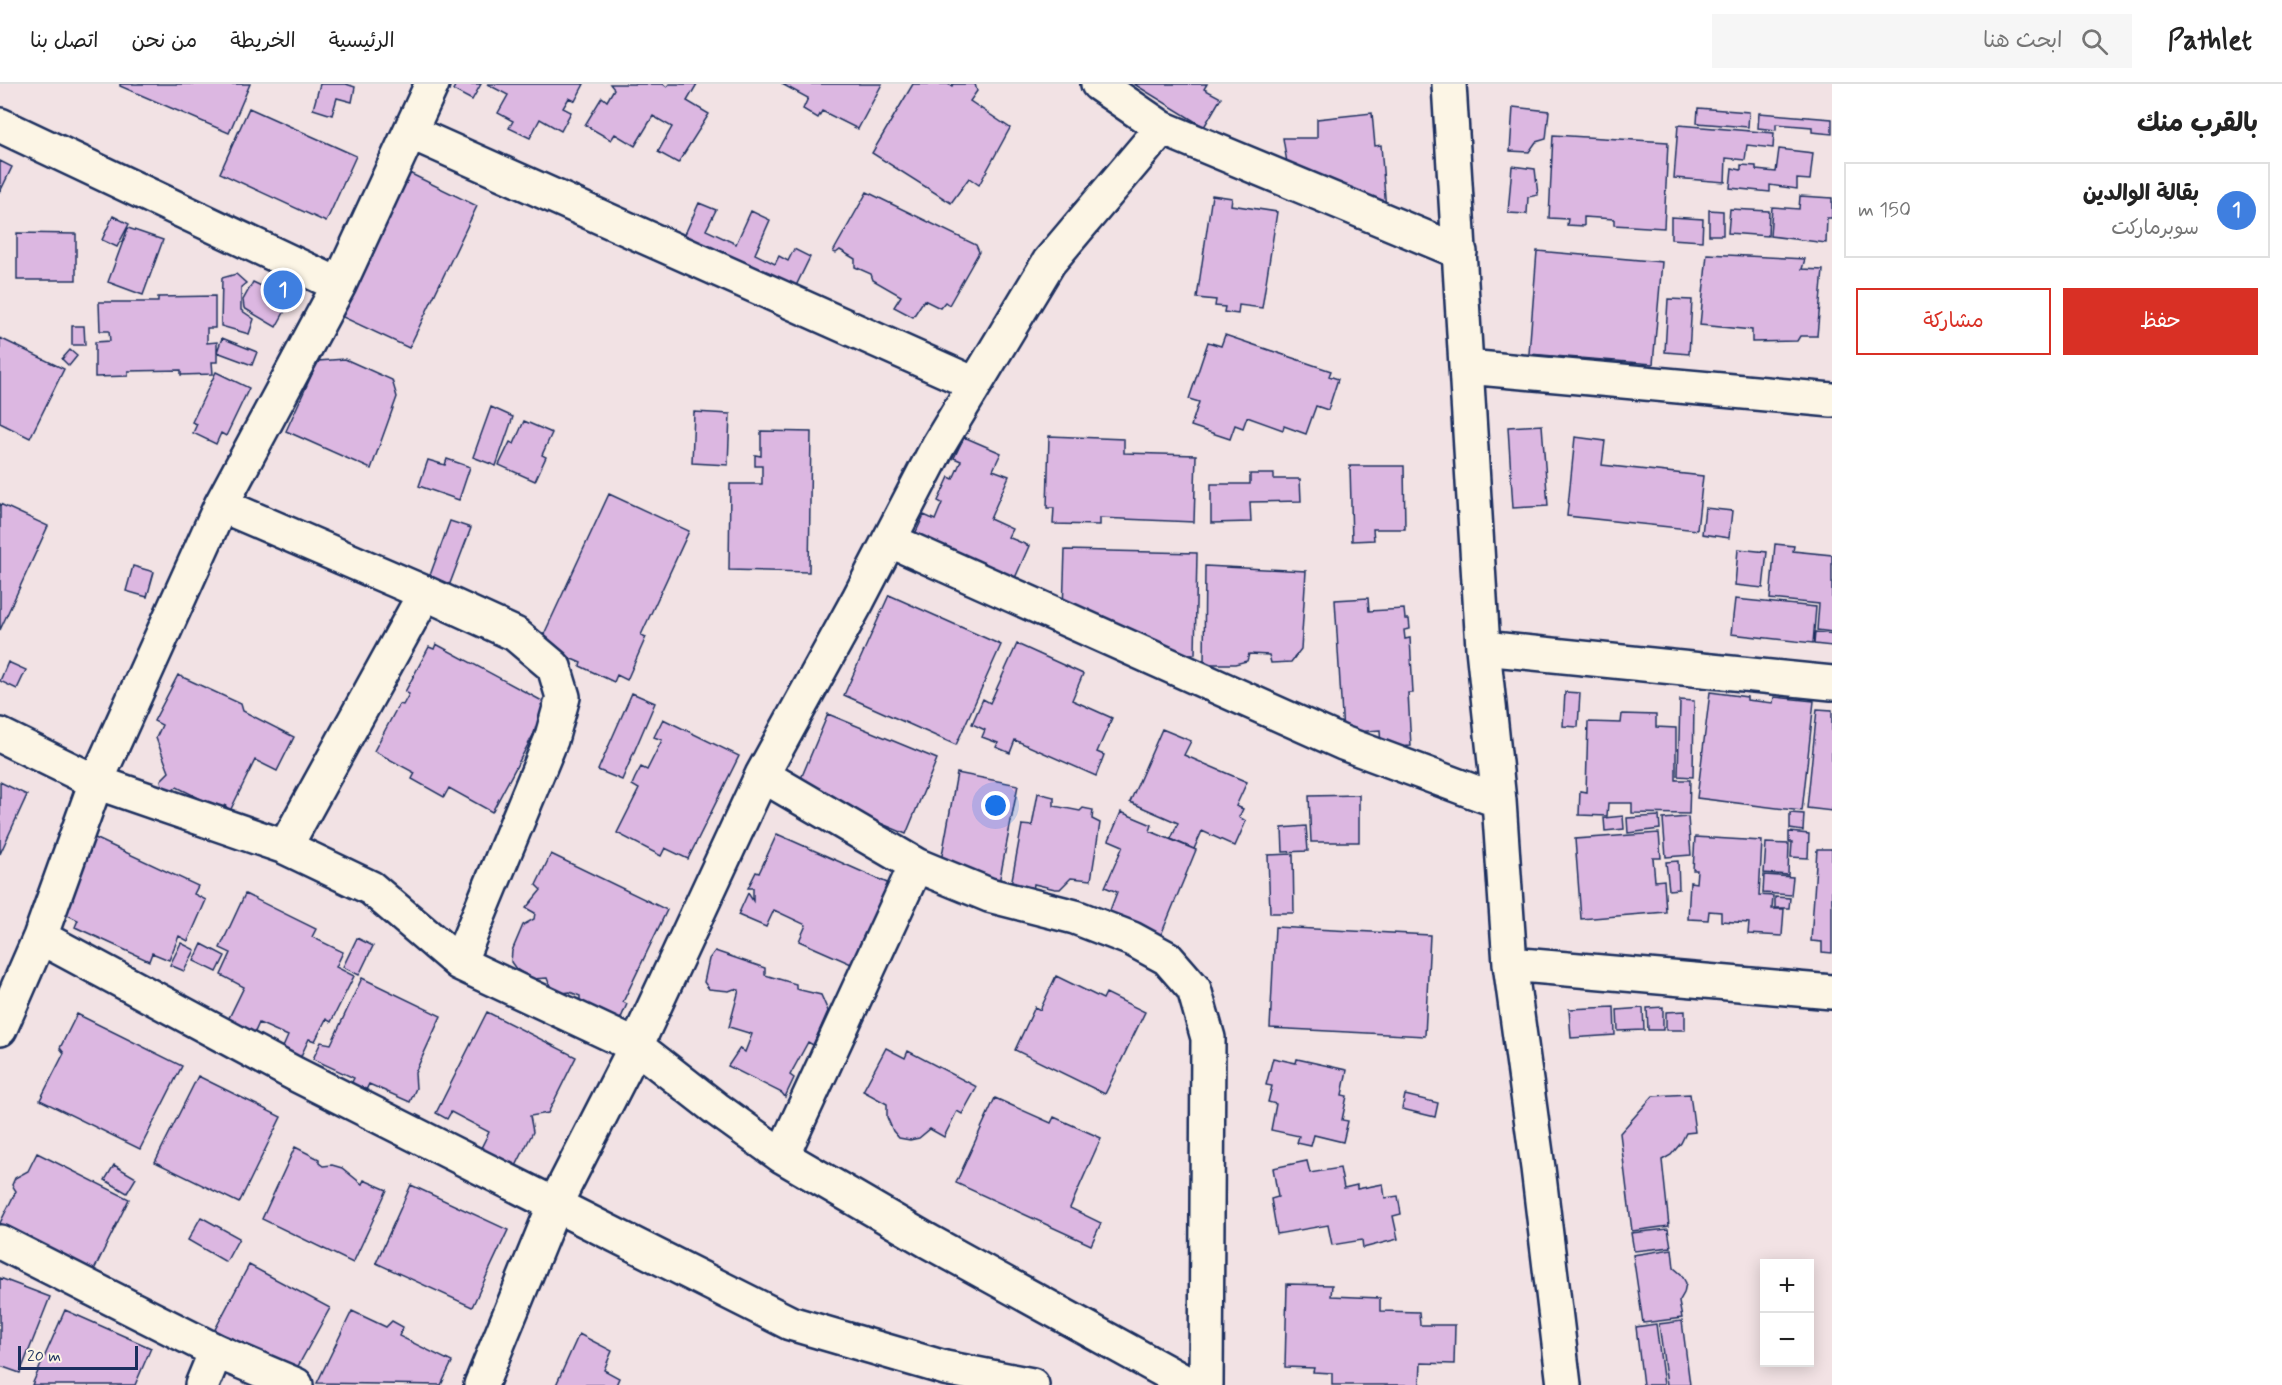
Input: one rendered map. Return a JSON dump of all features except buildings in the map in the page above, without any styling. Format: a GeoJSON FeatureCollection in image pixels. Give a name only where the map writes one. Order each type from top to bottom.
{"type":"FeatureCollection","features":[{"type":"Feature","properties":{"kind":"street"},"geometry":{"type":"LineString","coordinates":[[0,1029],[40,937],[96,782],[221,506],[339,285],[432,84]]}},
{"type":"Feature","properties":{"kind":"street"},"geometry":{"type":"LineString","coordinates":[[1098,84],[1162,128],[1460,252]]}},
{"type":"Feature","properties":{"kind":"street"},"geometry":{"type":"LineString","coordinates":[[1449,84],[1484,648],[1499,801],[1510,964],[1538,1168],[1564,1385]]}},
{"type":"Feature","properties":{"kind":"street"},"geometry":{"type":"LineString","coordinates":[[0,125],[339,285]]}},
{"type":"Feature","properties":{"kind":"street"},"geometry":{"type":"LineString","coordinates":[[482,1385],[555,1204],[636,1046],[762,775],[938,446],[1049,261],[1162,128]]}},
{"type":"Feature","properties":{"kind":"street"},"geometry":{"type":"LineString","coordinates":[[410,132],[975,384]]}},
{"type":"Feature","properties":{"kind":"street"},"geometry":{"type":"LineString","coordinates":[[1467,367],[1832,400]]}},
{"type":"Feature","properties":{"kind":"street"},"geometry":{"type":"LineString","coordinates":[[221,506],[426,593],[515,634],[554,667],[562,697],[551,740],[459,963]]}},
{"type":"Feature","properties":{"kind":"street"},"geometry":{"type":"LineString","coordinates":[[889,540],[1343,743],[1499,801]]}},
{"type":"Feature","properties":{"kind":"street"},"geometry":{"type":"LineString","coordinates":[[285,847],[426,593]]}},
{"type":"Feature","properties":{"kind":"street"},"geometry":{"type":"LineString","coordinates":[[1484,648],[1832,683]]}},
{"type":"Feature","properties":{"kind":"street"},"geometry":{"type":"LineString","coordinates":[[0,735],[96,782],[285,847],[371,888],[459,963],[636,1046],[782,1156],[928,1241],[1190,1385]]}},
{"type":"Feature","properties":{"kind":"street"},"geometry":{"type":"LineString","coordinates":[[762,775],[916,865],[989,895],[1076,917],[1132,939],[1167,958],[1194,989],[1208,1038],[1206,1385]]}},
{"type":"Feature","properties":{"kind":"street"},"geometry":{"type":"LineString","coordinates":[[782,1156],[916,865]]}},
{"type":"Feature","properties":{"kind":"street"},"geometry":{"type":"LineString","coordinates":[[40,937],[295,1074],[790,1323],[945,1368],[1032,1385]]}},
{"type":"Feature","properties":{"kind":"street"},"geometry":{"type":"LineString","coordinates":[[1510,964],[1832,992]]}},
{"type":"Feature","properties":{"kind":"street"},"geometry":{"type":"LineString","coordinates":[[0,1242],[216,1351],[296,1385]]}},
{"type":"Feature","properties":{"kind":"street"},"geometry":{"type":"LineString","coordinates":[[202,1385],[216,1351]]}},
{"type":"Feature","properties":{"kind":"place","name":"بقالة الوالدين"},"geometry":{"type":"Point","coordinates":[283,290]}}]}
